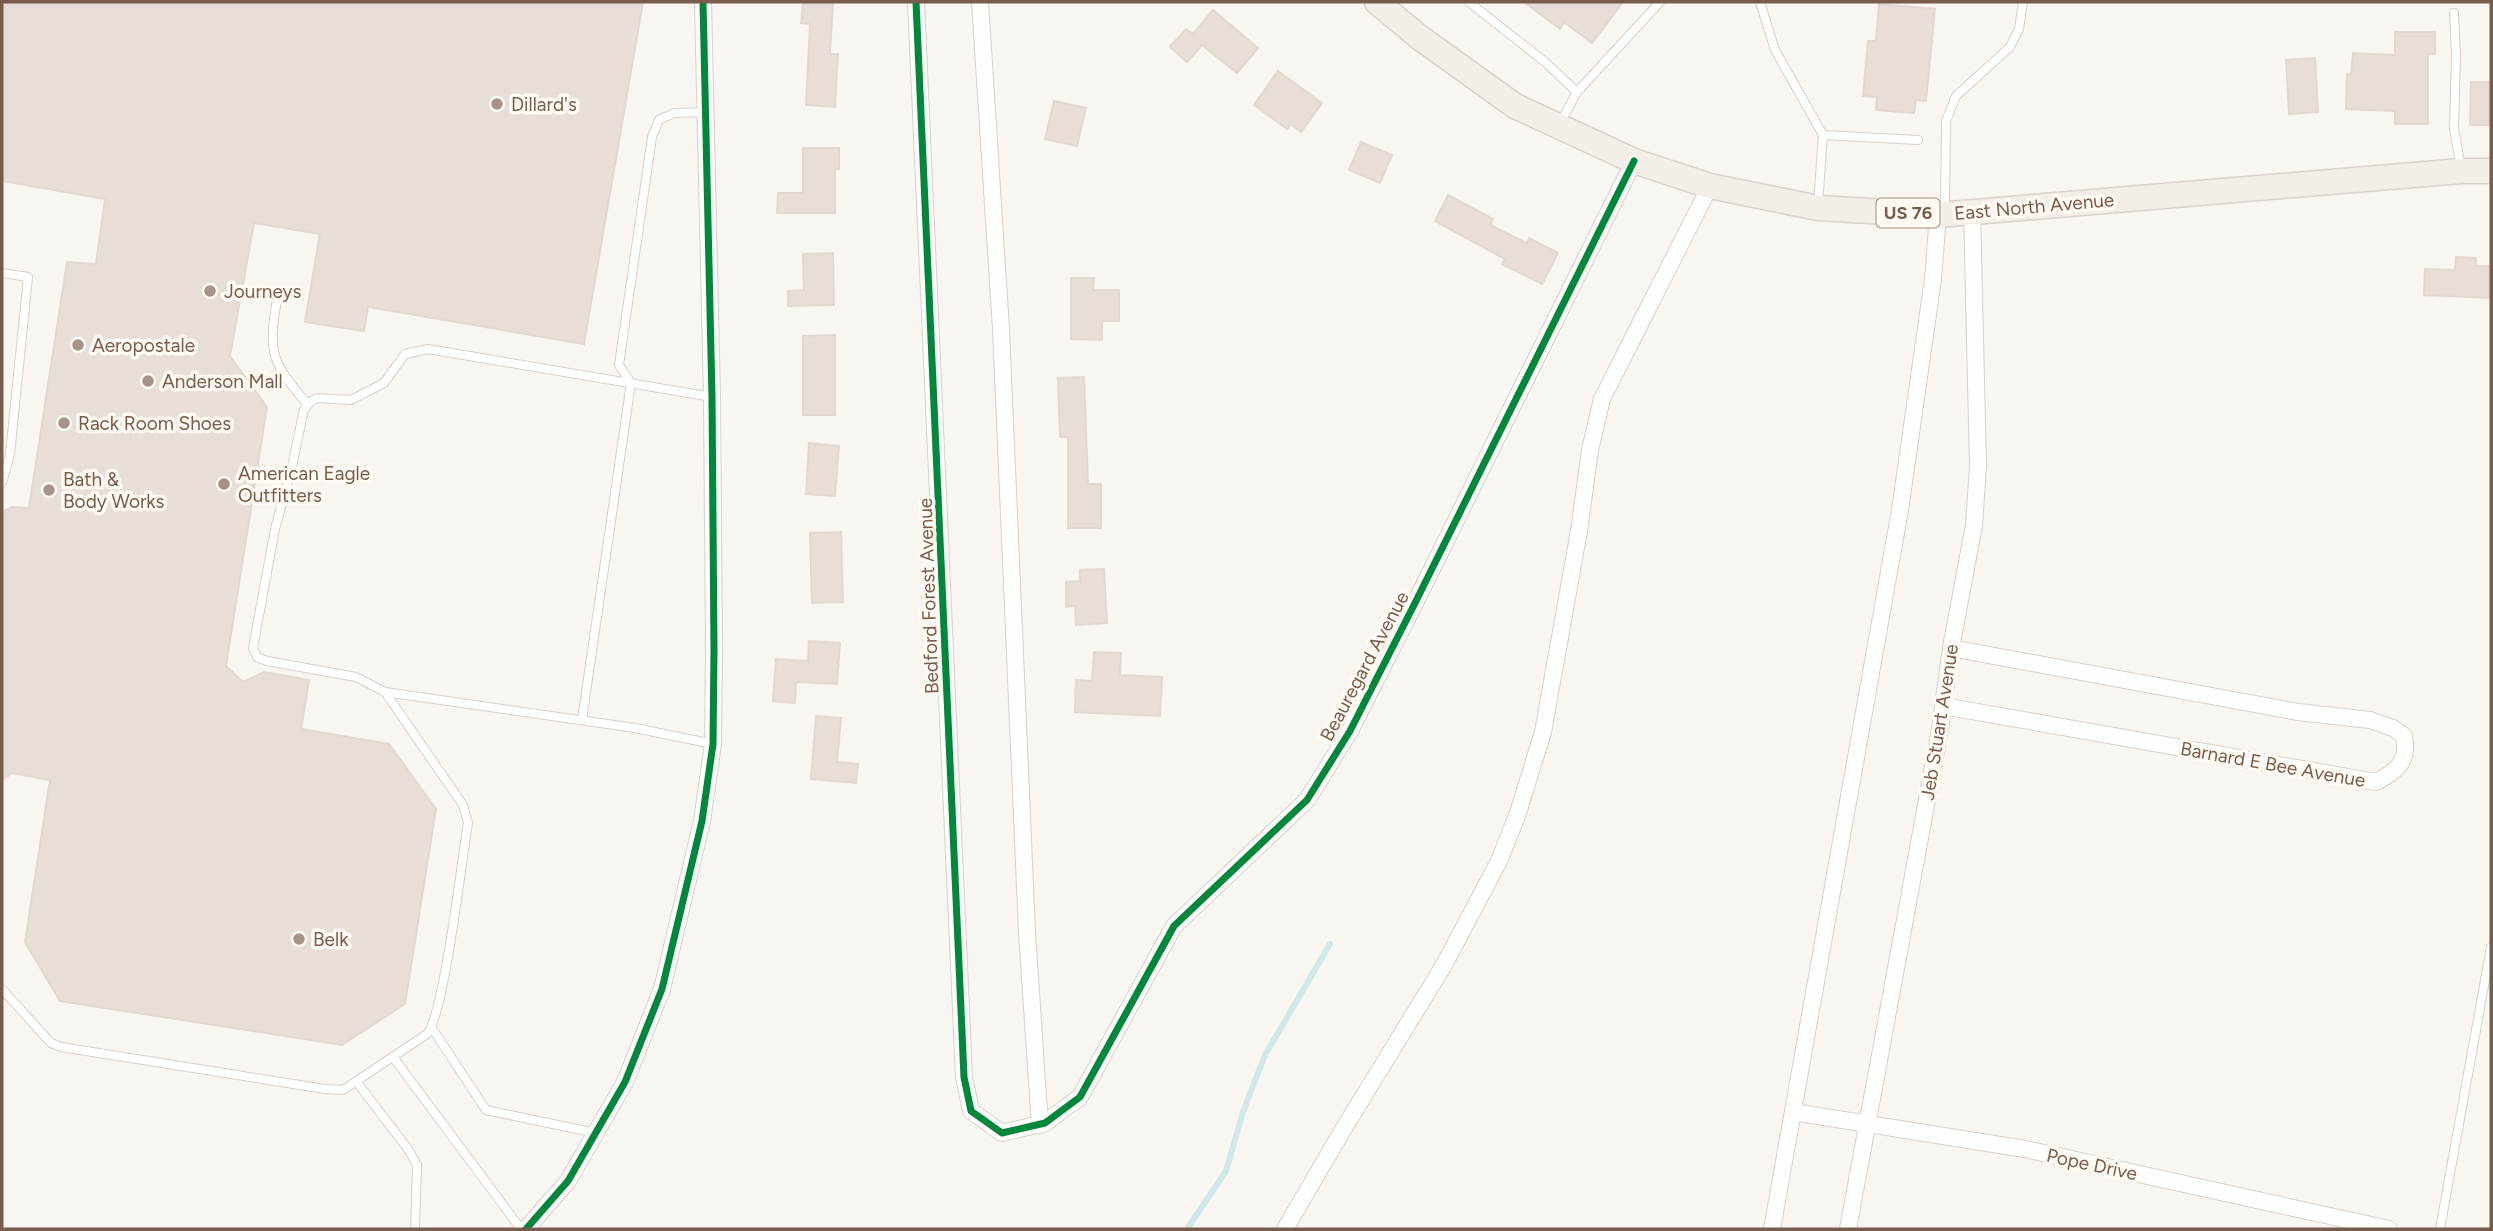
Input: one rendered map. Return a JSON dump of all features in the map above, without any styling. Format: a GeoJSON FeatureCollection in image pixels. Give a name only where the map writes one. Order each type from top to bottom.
{"type":"FeatureCollection","features":[{"type":"Feature","properties":{"kind":"main road","name":"East North Avenue"},"geometry":{"type":"LineString","coordinates":[[1377,2],[1419,37],[1516,106],[1634,161],[1710,187],[1818,208],[1941,214],[2462,171],[2491,171]]}},
{"type":"Feature","properties":{"kind":"street"},"geometry":{"type":"LineString","coordinates":[[526,1229],[568,1181],[625,1082],[662,989],[702,821],[713,744],[712,397],[703,2]]}},
{"type":"Feature","properties":{"kind":"street","name":"Bedford Forest Avenue"},"geometry":{"type":"LineString","coordinates":[[916,2],[964,1077],[971,1111],[1002,1133],[1040,1125]]}},
{"type":"Feature","properties":{"kind":"street"},"geometry":{"type":"LineString","coordinates":[[981,2],[1001,329],[1027,933],[1040,1125]]}},
{"type":"Feature","properties":{"kind":"street","name":"Beauregard Avenue"},"geometry":{"type":"LineString","coordinates":[[1040,1125],[1080,1097],[1174,926],[1307,800],[1350,731],[1634,161]]}},
{"type":"Feature","properties":{"kind":"street"},"geometry":{"type":"LineString","coordinates":[[1285,1229],[1444,965],[1499,861],[1518,813],[1544,732],[1579,531],[1590,450],[1602,399],[1710,187]]}},
{"type":"Feature","properties":{"kind":"street","name":"Jeb Stuart Avenue"},"geometry":{"type":"LineString","coordinates":[[1848,1229],[1975,525],[1979,466],[1972,210]]}},
{"type":"Feature","properties":{"kind":"street"},"geometry":{"type":"LineString","coordinates":[[1772,1229],[1900,510],[1941,214]]}},
{"type":"Feature","properties":{"kind":"street","name":"Barnard E Bee Avenue"},"geometry":{"type":"LineString","coordinates":[[1943,706],[2376,782],[2394,772],[2403,760],[2406,748],[2404,736],[2393,728],[2370,720],[2298,712],[1951,649]]}},
{"type":"Feature","properties":{"kind":"street","name":"Pope Drive"},"geometry":{"type":"LineString","coordinates":[[1793,1112],[2025,1149],[2389,1229]]}},
{"type":"Feature","properties":{"kind":"lane"},"geometry":{"type":"LineString","coordinates":[[1469,2],[1545,62],[1577,92]]}},
{"type":"Feature","properties":{"kind":"lane"},"geometry":{"type":"LineString","coordinates":[[1559,126],[1577,92],[1660,2]]}},
{"type":"Feature","properties":{"kind":"lane"},"geometry":{"type":"LineString","coordinates":[[1760,2],[1774,50],[1823,135],[1818,208]]}},
{"type":"Feature","properties":{"kind":"lane"},"geometry":{"type":"LineString","coordinates":[[1941,214],[1946,121],[1956,96],[2010,47],[2020,29],[2023,2]]}},
{"type":"Feature","properties":{"kind":"lane"},"geometry":{"type":"LineString","coordinates":[[2454,13],[2455,128],[2462,171]]}},
{"type":"Feature","properties":{"kind":"lane"},"geometry":{"type":"LineString","coordinates":[[582,720],[631,383],[620,365],[652,137],[659,120],[674,113],[706,112]]}},
{"type":"Feature","properties":{"kind":"lane"},"geometry":{"type":"LineString","coordinates":[[1823,135],[1918,140]]}},
{"type":"Feature","properties":{"kind":"lane"},"geometry":{"type":"LineString","coordinates":[[2,273],[28,277],[10,454],[2,483]]}},
{"type":"Feature","properties":{"kind":"lane"},"geometry":{"type":"LineString","coordinates":[[277,300],[271,332],[274,358],[308,405]]}},
{"type":"Feature","properties":{"kind":"lane"},"geometry":{"type":"LineString","coordinates":[[712,397],[428,349],[405,355],[384,383],[351,400],[317,398],[308,405],[300,419],[292,467],[275,529],[253,649],[257,657],[267,661],[356,677],[385,692],[582,720],[713,744]]}},
{"type":"Feature","properties":{"kind":"lane"},"geometry":{"type":"LineString","coordinates":[[2,989],[51,1042],[61,1046],[343,1090],[432,1028],[443,980],[467,823],[463,805],[385,692]]}},
{"type":"Feature","properties":{"kind":"lane"},"geometry":{"type":"LineString","coordinates":[[2440,1229],[2491,947]]}},
{"type":"Feature","properties":{"kind":"lane"},"geometry":{"type":"LineString","coordinates":[[432,1028],[486,1110],[596,1133]]}},
{"type":"Feature","properties":{"kind":"lane"},"geometry":{"type":"LineString","coordinates":[[393,1057],[521,1229]]}},
{"type":"Feature","properties":{"kind":"lane"},"geometry":{"type":"LineString","coordinates":[[356,1082],[408,1149],[417,1165],[415,1229]]}},
{"type":"Feature","properties":{"kind":"building"},"geometry":{"type":"Polygon","coordinates":[[[2,2],[643,2],[584,344],[368,307],[364,331],[305,322],[320,234],[254,223],[230,356],[267,407],[226,666],[243,682],[264,672],[309,680],[301,729],[389,744],[436,809],[405,1004],[342,1045],[60,1001],[25,942],[50,780],[12,773],[2,780],[2,512],[12,507],[29,508],[67,262],[96,264],[105,199],[2,181],[2,2]]]}},
{"type":"Feature","properties":{"kind":"building"},"geometry":{"type":"Polygon","coordinates":[[[803,2],[833,2],[830,54],[838,54],[835,107],[806,105],[810,24],[801,23],[803,2]]]}},
{"type":"Feature","properties":{"kind":"building"},"geometry":{"type":"Polygon","coordinates":[[[1524,2],[1623,2],[1592,43],[1564,22],[1560,29],[1524,2]]]}},
{"type":"Feature","properties":{"kind":"building"},"geometry":{"type":"Polygon","coordinates":[[[1879,4],[1935,9],[1926,101],[1916,100],[1914,113],[1876,110],[1877,97],[1863,96],[1868,41],[1876,41],[1879,4]]]}},
{"type":"Feature","properties":{"kind":"building"},"geometry":{"type":"Polygon","coordinates":[[[1213,10],[1258,48],[1237,73],[1202,45],[1187,62],[1170,47],[1186,29],[1193,34],[1213,10]]]}},
{"type":"Feature","properties":{"kind":"building"},"geometry":{"type":"Polygon","coordinates":[[[2395,32],[2435,32],[2435,54],[2428,54],[2428,124],[2395,124],[2395,111],[2346,109],[2347,74],[2351,75],[2353,53],[2395,55],[2395,32]]]}},
{"type":"Feature","properties":{"kind":"building"},"geometry":{"type":"Polygon","coordinates":[[[2315,58],[2318,112],[2289,114],[2286,60],[2315,58]]]}},
{"type":"Feature","properties":{"kind":"building"},"geometry":{"type":"Polygon","coordinates":[[[1278,71],[1322,103],[1301,132],[1291,124],[1287,129],[1254,105],[1278,71]]]}},
{"type":"Feature","properties":{"kind":"building"},"geometry":{"type":"Polygon","coordinates":[[[2471,82],[2491,82],[2491,125],[2470,125],[2471,82]]]}},
{"type":"Feature","properties":{"kind":"building"},"geometry":{"type":"Polygon","coordinates":[[[1054,101],[1086,108],[1077,146],[1045,139],[1054,101]]]}},
{"type":"Feature","properties":{"kind":"building"},"geometry":{"type":"Polygon","coordinates":[[[1361,142],[1392,155],[1380,183],[1349,170],[1361,142]]]}},
{"type":"Feature","properties":{"kind":"building"},"geometry":{"type":"Polygon","coordinates":[[[803,148],[839,148],[839,169],[835,169],[835,213],[777,213],[778,193],[803,193],[803,148]]]}},
{"type":"Feature","properties":{"kind":"building"},"geometry":{"type":"Polygon","coordinates":[[[1448,195],[1493,219],[1490,225],[1527,243],[1529,238],[1558,253],[1542,284],[1502,264],[1505,259],[1435,221],[1448,195]]]}},
{"type":"Feature","properties":{"kind":"building"},"geometry":{"type":"Polygon","coordinates":[[[833,253],[834,305],[788,306],[788,291],[804,290],[803,254],[833,253]]]}},
{"type":"Feature","properties":{"kind":"building"},"geometry":{"type":"Polygon","coordinates":[[[2456,257],[2476,258],[2476,266],[2491,266],[2491,298],[2424,295],[2425,269],[2455,270],[2456,257]]]}},
{"type":"Feature","properties":{"kind":"building"},"geometry":{"type":"Polygon","coordinates":[[[1071,278],[1094,278],[1093,290],[1119,290],[1119,321],[1102,321],[1102,340],[1071,339],[1071,278]]]}},
{"type":"Feature","properties":{"kind":"building"},"geometry":{"type":"Polygon","coordinates":[[[835,335],[835,415],[803,415],[803,336],[835,335]]]}},
{"type":"Feature","properties":{"kind":"building"},"geometry":{"type":"Polygon","coordinates":[[[1084,377],[1088,484],[1101,484],[1101,528],[1068,528],[1068,437],[1060,437],[1058,378],[1084,377]]]}},
{"type":"Feature","properties":{"kind":"building"},"geometry":{"type":"Polygon","coordinates":[[[809,443],[839,446],[835,496],[806,494],[809,443]]]}},
{"type":"Feature","properties":{"kind":"building"},"geometry":{"type":"Polygon","coordinates":[[[841,532],[843,602],[812,603],[810,533],[841,532]]]}},
{"type":"Feature","properties":{"kind":"building"},"geometry":{"type":"Polygon","coordinates":[[[1104,569],[1107,623],[1076,625],[1075,606],[1066,607],[1066,582],[1080,581],[1080,570],[1104,569]]]}},
{"type":"Feature","properties":{"kind":"building"},"geometry":{"type":"Polygon","coordinates":[[[809,641],[840,643],[837,684],[796,682],[795,703],[773,701],[776,659],[808,661],[809,641]]]}},
{"type":"Feature","properties":{"kind":"building"},"geometry":{"type":"Polygon","coordinates":[[[1094,652],[1121,653],[1120,675],[1162,677],[1160,716],[1075,712],[1076,680],[1092,681],[1094,652]]]}},
{"type":"Feature","properties":{"kind":"building"},"geometry":{"type":"Polygon","coordinates":[[[816,716],[841,718],[837,762],[858,764],[856,783],[811,779],[816,716]]]}},
{"type":"Feature","properties":{"kind":"waterway"},"geometry":{"type":"LineString","coordinates":[[1187,1229],[1226,1171],[1243,1112],[1265,1055],[1330,944]]}},
{"type":"Feature","properties":{"kind":"cycle path"},"geometry":{"type":"LineString","coordinates":[[526,1229],[568,1181],[625,1082],[662,989],[702,821],[713,744],[714,650],[712,397],[703,2]]}},
{"type":"Feature","properties":{"kind":"cycle path"},"geometry":{"type":"LineString","coordinates":[[916,2],[964,1077],[971,1111],[1002,1133],[1045,1123],[1080,1097],[1174,926],[1307,800],[1350,731],[1634,161]]}},
{"type":"Feature","properties":{"kind":"place","name":"Dillard's"},"geometry":{"type":"Point","coordinates":[497,104]}},
{"type":"Feature","properties":{"kind":"place","name":"Journeys"},"geometry":{"type":"Point","coordinates":[210,291]}},
{"type":"Feature","properties":{"kind":"place","name":"Aeropostale"},"geometry":{"type":"Point","coordinates":[78,345]}},
{"type":"Feature","properties":{"kind":"place","name":"Anderson Mall"},"geometry":{"type":"Point","coordinates":[148,381]}},
{"type":"Feature","properties":{"kind":"place","name":"Rack Room Shoes"},"geometry":{"type":"Point","coordinates":[64,423]}},
{"type":"Feature","properties":{"kind":"place","name":"American Eagle Outfitters"},"geometry":{"type":"Point","coordinates":[224,484]}},
{"type":"Feature","properties":{"kind":"place","name":"Bath & Body Works"},"geometry":{"type":"Point","coordinates":[49,490]}},
{"type":"Feature","properties":{"kind":"place","name":"Belk"},"geometry":{"type":"Point","coordinates":[299,939]}}]}
